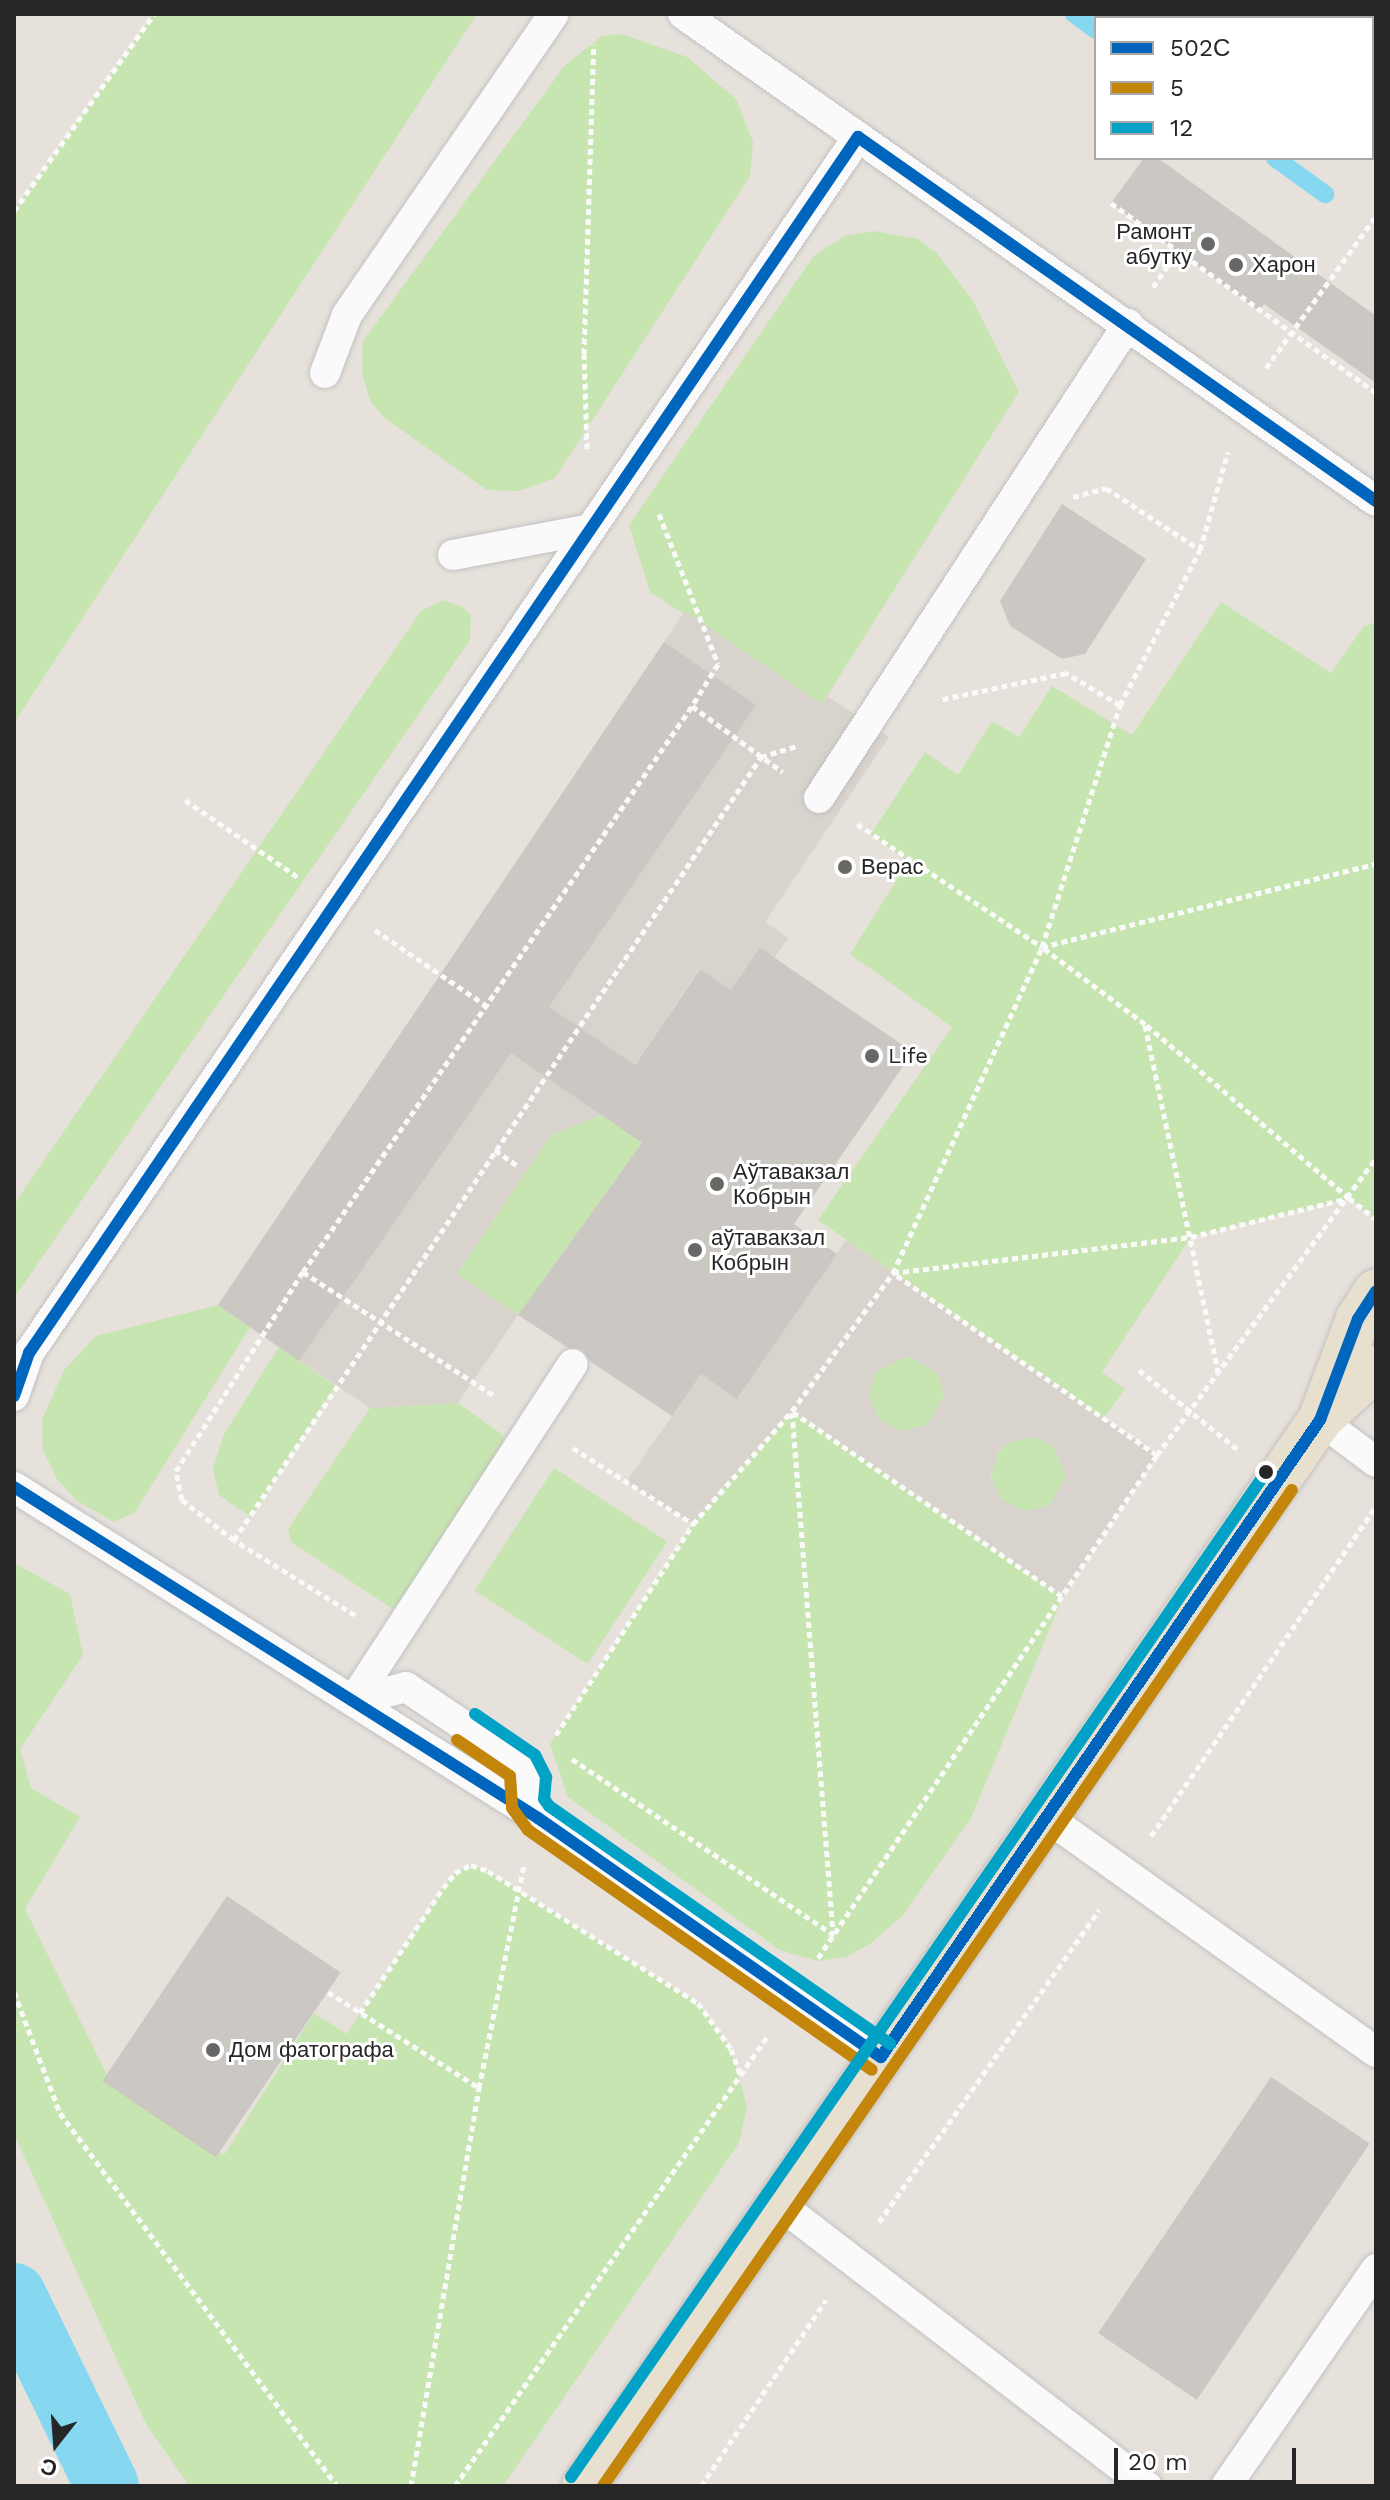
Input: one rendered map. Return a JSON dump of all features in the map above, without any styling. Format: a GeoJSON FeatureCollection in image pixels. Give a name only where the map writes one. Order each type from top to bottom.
{"type":"FeatureCollection","features":[{"type":"Feature","properties":{"kind":"main road"},"geometry":{"type":"LineString","coordinates":[[1320,1420],[1358,1319],[1376,1291]]}},
{"type":"Feature","properties":{"kind":"main road"},"geometry":{"type":"LineString","coordinates":[[584,2486],[1320,1420],[1376,1368]]}},
{"type":"Feature","properties":{"kind":"lane"},"geometry":{"type":"LineString","coordinates":[[325,373],[347,315],[554,14]]}},
{"type":"Feature","properties":{"kind":"lane"},"geometry":{"type":"LineString","coordinates":[[683,14],[1376,501]]}},
{"type":"Feature","properties":{"kind":"lane"},"geometry":{"type":"LineString","coordinates":[[14,1396],[29,1353],[858,137]]}},
{"type":"Feature","properties":{"kind":"lane"},"geometry":{"type":"LineString","coordinates":[[819,798],[1128,324]]}},
{"type":"Feature","properties":{"kind":"lane"},"geometry":{"type":"LineString","coordinates":[[453,555],[591,529]]}},
{"type":"Feature","properties":{"kind":"lane"},"geometry":{"type":"LineString","coordinates":[[353,1701],[573,1364]]}},
{"type":"Feature","properties":{"kind":"lane"},"geometry":{"type":"LineString","coordinates":[[1320,1420],[1376,1462]]}},
{"type":"Feature","properties":{"kind":"lane"},"geometry":{"type":"LineString","coordinates":[[14,1487],[538,1818],[881,2057]]}},
{"type":"Feature","properties":{"kind":"lane"},"geometry":{"type":"LineString","coordinates":[[1045,1816],[1376,2052]]}},
{"type":"Feature","properties":{"kind":"lane"},"geometry":{"type":"LineString","coordinates":[[779,2204],[854,2258],[1147,2486]]}},
{"type":"Feature","properties":{"kind":"lane"},"geometry":{"type":"LineString","coordinates":[[1226,2486],[1376,2269]]}},
{"type":"Feature","properties":{"kind":"path"},"geometry":{"type":"LineString","coordinates":[[14,211],[154,14]]}},
{"type":"Feature","properties":{"kind":"path"},"geometry":{"type":"LineString","coordinates":[[393,1639],[234,1540],[182,1500],[176,1471],[303,1272],[718,664],[654,503],[585,447],[594,29]]}},
{"type":"Feature","properties":{"kind":"path"},"geometry":{"type":"LineString","coordinates":[[1111,203],[1376,393]]}},
{"type":"Feature","properties":{"kind":"path"},"geometry":{"type":"LineString","coordinates":[[1062,504],[1082,491],[1106,488],[1200,550]]}},
{"type":"Feature","properties":{"kind":"path"},"geometry":{"type":"LineString","coordinates":[[234,1540],[761,757],[939,700],[1066,673],[1120,705],[1042,947],[893,1273],[792,1411],[693,1524],[550,1744]]}},
{"type":"Feature","properties":{"kind":"path"},"geometry":{"type":"LineString","coordinates":[[939,700],[947,687]]}},
{"type":"Feature","properties":{"kind":"path"},"geometry":{"type":"LineString","coordinates":[[692,706],[819,798],[1042,947],[1145,1024],[1376,1219]]}},
{"type":"Feature","properties":{"kind":"path"},"geometry":{"type":"LineString","coordinates":[[1042,947],[1376,864]]}},
{"type":"Feature","properties":{"kind":"path"},"geometry":{"type":"LineString","coordinates":[[1145,1024],[1218,1371]]}},
{"type":"Feature","properties":{"kind":"path"},"geometry":{"type":"LineString","coordinates":[[495,1150],[519,1167]]}},
{"type":"Feature","properties":{"kind":"path"},"geometry":{"type":"LineString","coordinates":[[455,2486],[741,2077],[1157,1455],[1376,1158]]}},
{"type":"Feature","properties":{"kind":"path"},"geometry":{"type":"LineString","coordinates":[[893,1273],[1191,1237],[1349,1198]]}},
{"type":"Feature","properties":{"kind":"path"},"geometry":{"type":"LineString","coordinates":[[303,1272],[693,1524]]}},
{"type":"Feature","properties":{"kind":"path"},"geometry":{"type":"LineString","coordinates":[[893,1273],[1157,1455]]}},
{"type":"Feature","properties":{"kind":"path"},"geometry":{"type":"LineString","coordinates":[[1139,1370],[1188,1412],[1279,1481]]}},
{"type":"Feature","properties":{"kind":"path"},"geometry":{"type":"LineString","coordinates":[[792,1411],[1063,1597]]}},
{"type":"Feature","properties":{"kind":"path"},"geometry":{"type":"LineString","coordinates":[[792,1411],[834,1935]]}},
{"type":"Feature","properties":{"kind":"path"},"geometry":{"type":"LineString","coordinates":[[701,2486],[854,2258],[1126,1872],[1376,1507]]}},
{"type":"Feature","properties":{"kind":"path"},"geometry":{"type":"LineString","coordinates":[[563,1753],[834,1935]]}},
{"type":"Feature","properties":{"kind":"path"},"geometry":{"type":"LineString","coordinates":[[411,2486],[479,2088],[517,1889],[538,1818]]}},
{"type":"Feature","properties":{"kind":"path"},"geometry":{"type":"LineString","coordinates":[[360,2013],[455,1873],[471,1865],[517,1889],[698,2003],[731,2049],[741,2077]]}},
{"type":"Feature","properties":{"kind":"path"},"geometry":{"type":"LineString","coordinates":[[14,1992],[60,2113],[337,2486]]}},
{"type":"Feature","properties":{"kind":"path"},"geometry":{"type":"LineString","coordinates":[[328,1992],[479,2088]]}},
{"type":"Feature","properties":{"kind":"green space"},"geometry":{"type":"Polygon","coordinates":[[[154,14],[477,14],[14,723],[14,211],[154,14]]]}},
{"type":"Feature","properties":{"kind":"green space"},"geometry":{"type":"Polygon","coordinates":[[[622,34],[687,57],[736,99],[753,142],[750,176],[555,478],[519,491],[487,490],[383,417],[370,400],[362,373],[363,341],[565,65],[602,36],[622,34]]]}},
{"type":"Feature","properties":{"kind":"green space"},"geometry":{"type":"Polygon","coordinates":[[[873,231],[918,239],[937,253],[973,301],[1019,392],[822,704],[650,592],[629,525],[813,257],[844,236],[873,231]]]}},
{"type":"Feature","properties":{"kind":"green space"},"geometry":{"type":"Polygon","coordinates":[[[443,600],[463,607],[471,616],[470,640],[14,1298],[14,1204],[421,611],[443,600]]]}},
{"type":"Feature","properties":{"kind":"green space"},"geometry":{"type":"Polygon","coordinates":[[[1221,602],[1331,673],[1363,627],[1376,622],[1376,1219],[1349,1198],[1191,1237],[1102,1372],[1125,1389],[1104,1418],[818,1220],[952,1027],[850,954],[908,862],[871,834],[925,752],[958,775],[992,721],[1019,737],[1052,686],[1132,735],[1221,602]]]}},
{"type":"Feature","properties":{"kind":"green space"},"geometry":{"type":"Polygon","coordinates":[[[601,1115],[642,1143],[518,1315],[457,1274],[551,1135],[601,1115]]]}},
{"type":"Feature","properties":{"kind":"green space"},"geometry":{"type":"Polygon","coordinates":[[[218,1305],[250,1327],[135,1512],[114,1522],[77,1501],[57,1479],[43,1450],[42,1420],[64,1370],[96,1336],[218,1305]]]}},
{"type":"Feature","properties":{"kind":"green space"},"geometry":{"type":"Polygon","coordinates":[[[279,1347],[336,1386],[251,1517],[219,1495],[213,1469],[224,1434],[279,1347]]]}},
{"type":"Feature","properties":{"kind":"green space"},"geometry":{"type":"Polygon","coordinates":[[[906,1357],[927,1363],[937,1373],[943,1394],[937,1415],[927,1425],[906,1431],[885,1425],[875,1415],[869,1394],[875,1373],[885,1363],[906,1357]]]}},
{"type":"Feature","properties":{"kind":"green space"},"geometry":{"type":"Polygon","coordinates":[[[458,1403],[503,1435],[504,1451],[405,1601],[393,1609],[291,1542],[288,1529],[370,1408],[458,1403]]]}},
{"type":"Feature","properties":{"kind":"green space"},"geometry":{"type":"Polygon","coordinates":[[[792,1411],[1063,1597],[971,1818],[903,1915],[871,1943],[846,1957],[817,1961],[780,1950],[568,1797],[550,1744],[693,1524],[792,1411]]]}},
{"type":"Feature","properties":{"kind":"green space"},"geometry":{"type":"Polygon","coordinates":[[[1029,1437],[1050,1443],[1060,1453],[1066,1474],[1060,1495],[1050,1505],[1029,1511],[1008,1505],[998,1495],[992,1474],[998,1453],[1008,1443],[1029,1437]]]}},
{"type":"Feature","properties":{"kind":"green space"},"geometry":{"type":"Polygon","coordinates":[[[554,1468],[667,1542],[588,1664],[474,1590],[554,1468]]]}},
{"type":"Feature","properties":{"kind":"green space"},"geometry":{"type":"Polygon","coordinates":[[[14,1563],[70,1594],[83,1655],[20,1749],[31,1788],[80,1817],[25,1909],[113,2087],[224,2155],[314,2013],[347,2034],[443,1888],[455,1873],[471,1865],[488,1871],[698,2003],[731,2049],[747,2107],[739,2143],[503,2486],[189,2486],[146,2424],[14,2134],[14,1563]]]}},
{"type":"Feature","properties":{"kind":"shaded area"},"geometry":{"type":"Polygon","coordinates":[[[685,611],[822,704],[827,696],[889,737],[765,922],[788,938],[746,1000],[699,969],[601,1115],[551,1135],[457,1274],[518,1315],[458,1403],[370,1408],[218,1305],[685,611]]]}},
{"type":"Feature","properties":{"kind":"shaded area"},"geometry":{"type":"Polygon","coordinates":[[[846,1240],[1157,1455],[1063,1597],[792,1411],[693,1524],[626,1482],[701,1374],[738,1398],[846,1240]],[[908,1356],[876,1372],[869,1396],[879,1419],[902,1431],[927,1425],[944,1395],[938,1374],[908,1356]],[[1031,1437],[1008,1443],[999,1451],[991,1476],[1001,1499],[1024,1511],[1049,1506],[1066,1476],[1052,1444],[1031,1437]]]}},
{"type":"Feature","properties":{"kind":"building"},"geometry":{"type":"Polygon","coordinates":[[[1143,160],[1161,160],[1376,316],[1376,383],[1264,304],[1259,311],[1111,203],[1143,160]]]}},
{"type":"Feature","properties":{"kind":"building"},"geometry":{"type":"Polygon","coordinates":[[[1062,504],[1146,559],[1085,654],[1062,659],[1010,626],[1000,601],[1062,504]]]}},
{"type":"Feature","properties":{"kind":"building"},"geometry":{"type":"Polygon","coordinates":[[[664,642],[756,705],[549,1007],[635,1065],[700,969],[731,990],[760,948],[913,1052],[794,1224],[837,1254],[737,1399],[701,1374],[672,1416],[591,1362],[582,1349],[567,1347],[518,1315],[642,1143],[511,1053],[299,1361],[218,1305],[664,642]]]}},
{"type":"Feature","properties":{"kind":"building","name":"Дом фатографа"},"geometry":{"type":"Polygon","coordinates":[[[227,1896],[341,1973],[216,2157],[102,2081],[227,1896]]]}},
{"type":"Feature","properties":{"kind":"building"},"geometry":{"type":"Polygon","coordinates":[[[1271,2077],[1370,2144],[1197,2400],[1098,2333],[1271,2077]]]}},
{"type":"Feature","properties":{"kind":"waterway"},"geometry":{"type":"LineString","coordinates":[[1074,14],[1094,29]]}},
{"type":"Feature","properties":{"kind":"waterway"},"geometry":{"type":"LineString","coordinates":[[1278,160],[1325,194]]}},
{"type":"Feature","properties":{"kind":"waterway"},"geometry":{"type":"LineString","coordinates":[[14,2295],[107,2486]]}},
{"type":"Feature","properties":{"kind":"transit line","name":"502С"},"geometry":{"type":"LineString","coordinates":[[858,137],[1376,501]]}},
{"type":"Feature","properties":{"kind":"transit line","name":"502С"},"geometry":{"type":"LineString","coordinates":[[14,1396],[29,1353],[858,137]]}},
{"type":"Feature","properties":{"kind":"transit line","name":"502С"},"geometry":{"type":"LineString","coordinates":[[881,2057],[1320,1420],[1358,1319],[1376,1291]]}},
{"type":"Feature","properties":{"kind":"transit line","name":"12"},"geometry":{"type":"LineString","coordinates":[[571,2477],[1266,1472]]}},
{"type":"Feature","properties":{"kind":"transit line","name":"502С"},"geometry":{"type":"LineString","coordinates":[[14,1487],[538,1818],[881,2057]]}},
{"type":"Feature","properties":{"kind":"transit line","name":"5"},"geometry":{"type":"LineString","coordinates":[[603,2486],[1292,1490]]}},
{"type":"Feature","properties":{"kind":"transit line","name":"12"},"geometry":{"type":"LineString","coordinates":[[475,1714],[535,1755],[546,1777],[544,1799],[549,1806],[890,2044]]}},
{"type":"Feature","properties":{"kind":"transit line","name":"5"},"geometry":{"type":"LineString","coordinates":[[457,1740],[510,1776],[512,1808],[528,1830],[872,2070]]}},
{"type":"Feature","properties":{"kind":"place","name":"Рамонт абутку"},"geometry":{"type":"Point","coordinates":[1208,244]}},
{"type":"Feature","properties":{"kind":"place","name":"Харон"},"geometry":{"type":"Point","coordinates":[1236,265]}},
{"type":"Feature","properties":{"kind":"place","name":"Верас"},"geometry":{"type":"Point","coordinates":[845,867]}},
{"type":"Feature","properties":{"kind":"place","name":"Life"},"geometry":{"type":"Point","coordinates":[872,1056]}},
{"type":"Feature","properties":{"kind":"place","name":"Аўтавакзал Кобрын"},"geometry":{"type":"Point","coordinates":[717,1184]}},
{"type":"Feature","properties":{"kind":"place","name":"аўтавакзал Кобрын"},"geometry":{"type":"Point","coordinates":[695,1250]}},
{"type":"Feature","properties":{"kind":"place","name":"Дом фатографа"},"geometry":{"type":"Point","coordinates":[213,2050]}}]}
